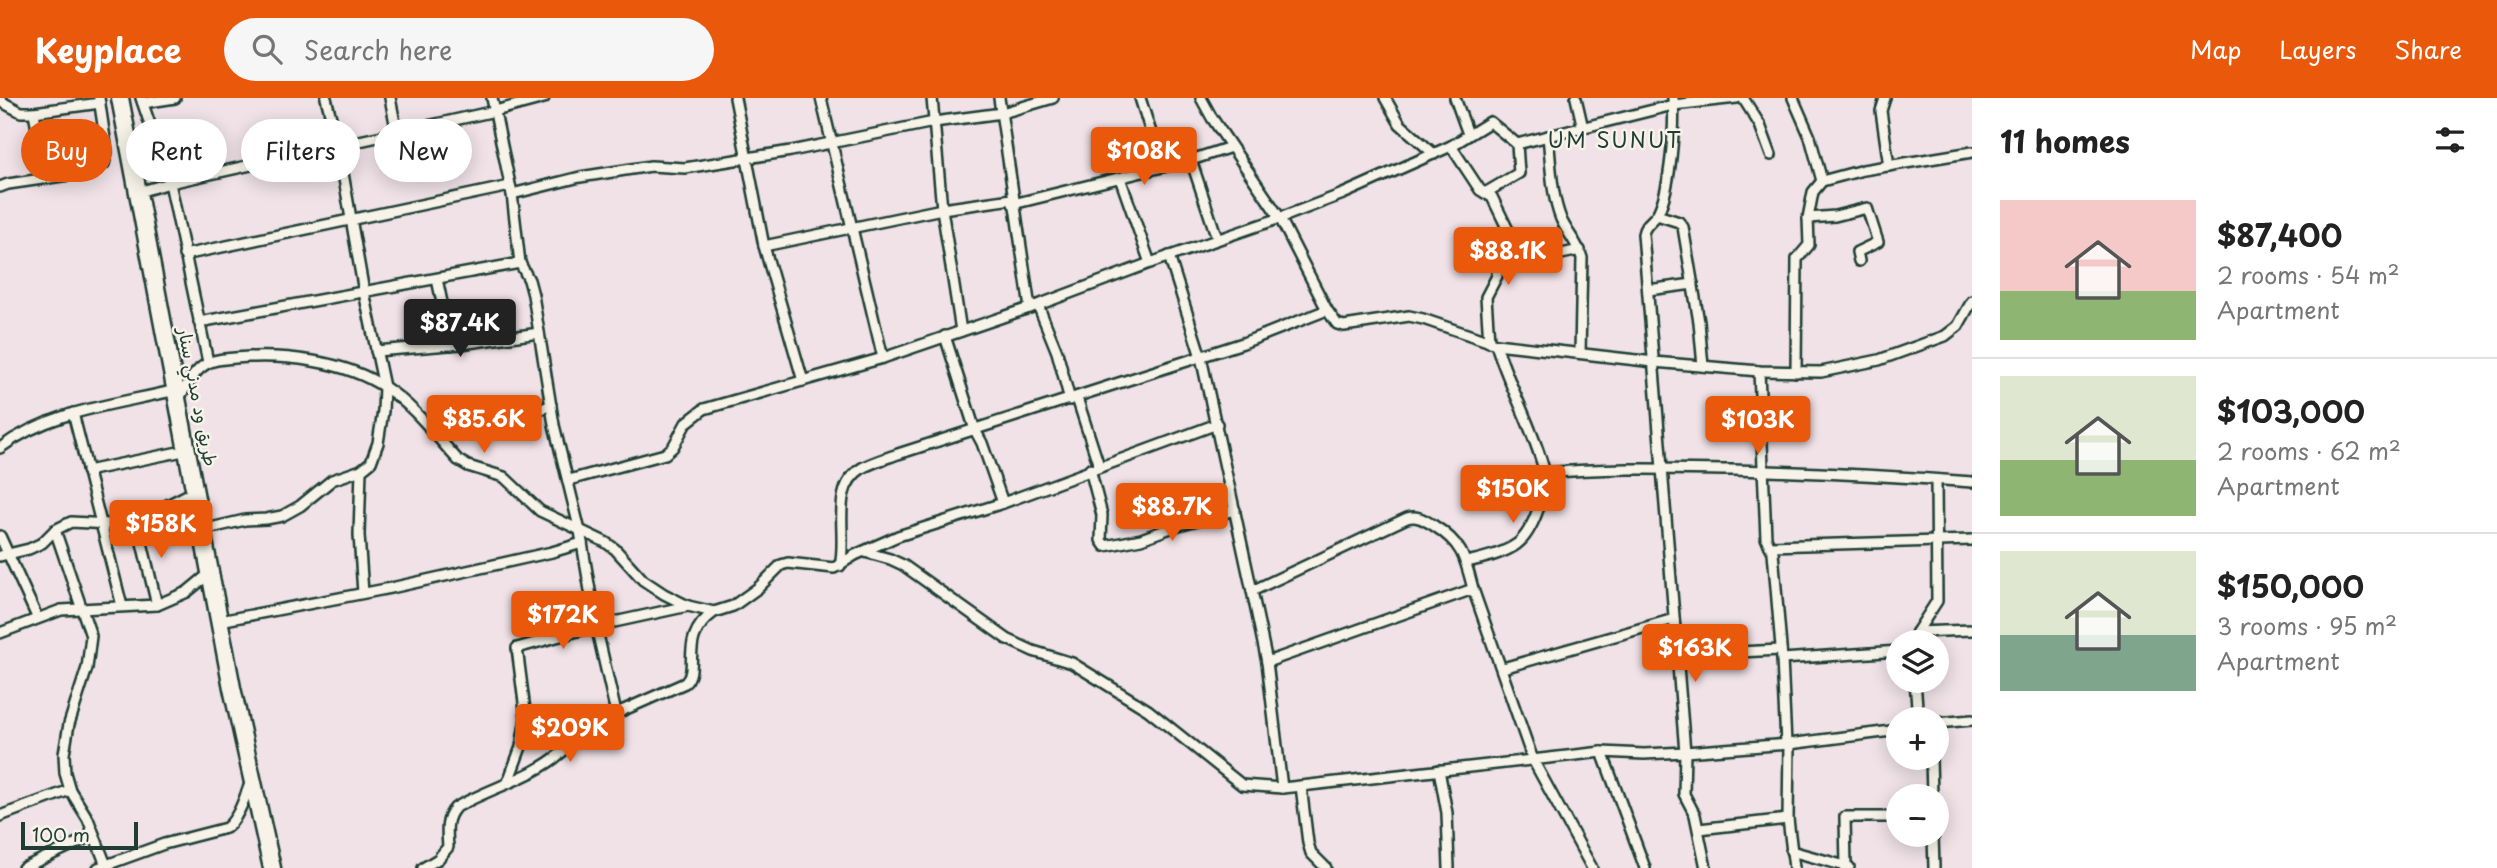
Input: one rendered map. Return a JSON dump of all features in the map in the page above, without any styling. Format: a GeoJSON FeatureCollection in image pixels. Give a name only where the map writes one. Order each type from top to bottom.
{"type":"FeatureCollection","features":[{"type":"Feature","properties":{"kind":"highway","name":"طريق ود مدني سنار"},"geometry":{"type":"LineString","coordinates":[[120,98],[251,781],[272,868]]}},
{"type":"Feature","properties":{"kind":"street"},"geometry":{"type":"LineString","coordinates":[[18,98],[20,112]]}},
{"type":"Feature","properties":{"kind":"street"},"geometry":{"type":"LineString","coordinates":[[175,98],[142,101],[170,183],[208,362]]}},
{"type":"Feature","properties":{"kind":"street"},"geometry":{"type":"LineString","coordinates":[[326,98],[331,119]]}},
{"type":"Feature","properties":{"kind":"street"},"geometry":{"type":"LineString","coordinates":[[390,98],[394,119]]}},
{"type":"Feature","properties":{"kind":"street"},"geometry":{"type":"LineString","coordinates":[[492,98],[511,190],[520,263],[533,295],[551,405],[580,531],[596,626],[616,713]]}},
{"type":"Feature","properties":{"kind":"street"},"geometry":{"type":"LineString","coordinates":[[459,119],[544,98]]}},
{"type":"Feature","properties":{"kind":"street"},"geometry":{"type":"LineString","coordinates":[[734,98],[764,246],[803,381]]}},
{"type":"Feature","properties":{"kind":"street"},"geometry":{"type":"LineString","coordinates":[[821,98],[884,358]]}},
{"type":"Feature","properties":{"kind":"street"},"geometry":{"type":"LineString","coordinates":[[932,98],[942,209],[961,331]]}},
{"type":"Feature","properties":{"kind":"street"},"geometry":{"type":"LineString","coordinates":[[999,98],[1013,201],[1034,306],[1057,352],[1094,468],[1102,515],[1101,540],[1105,545],[1141,539],[1179,524],[1235,510]]}},
{"type":"Feature","properties":{"kind":"street"},"geometry":{"type":"LineString","coordinates":[[184,256],[511,190],[651,166],[685,168],[832,144],[934,122],[1002,113],[1053,98]]}},
{"type":"Feature","properties":{"kind":"street"},"geometry":{"type":"LineString","coordinates":[[1140,98],[1162,167]]}},
{"type":"Feature","properties":{"kind":"street"},"geometry":{"type":"LineString","coordinates":[[1201,98],[1280,218],[1327,310],[1337,324],[1344,326],[1409,316],[1492,343],[1654,362],[1759,371],[1821,372],[1855,367],[1945,336],[1958,326],[1972,301]]}},
{"type":"Feature","properties":{"kind":"street"},"geometry":{"type":"LineString","coordinates":[[1385,98],[1400,124],[1434,154]]}},
{"type":"Feature","properties":{"kind":"street"},"geometry":{"type":"LineString","coordinates":[[1455,98],[1468,134]]}},
{"type":"Feature","properties":{"kind":"street"},"geometry":{"type":"LineString","coordinates":[[1576,98],[1583,128]]}},
{"type":"Feature","properties":{"kind":"street"},"geometry":{"type":"LineString","coordinates":[[1517,144],[1673,102],[1737,98]]}},
{"type":"Feature","properties":{"kind":"street"},"geometry":{"type":"LineString","coordinates":[[1759,98],[1745,101],[1760,125],[1771,155]]}},
{"type":"Feature","properties":{"kind":"street"},"geometry":{"type":"LineString","coordinates":[[1793,98],[1810,136],[1822,181]]}},
{"type":"Feature","properties":{"kind":"street"},"geometry":{"type":"LineString","coordinates":[[1885,98],[1881,111],[1889,166]]}},
{"type":"Feature","properties":{"kind":"street"},"geometry":{"type":"LineString","coordinates":[[0,101],[20,112],[100,101],[102,119]]}},
{"type":"Feature","properties":{"kind":"street"},"geometry":{"type":"LineString","coordinates":[[1673,102],[1668,174],[1657,215],[1647,223],[1643,234],[1685,752],[1684,794],[1695,815],[1706,868]]}},
{"type":"Feature","properties":{"kind":"street"},"geometry":{"type":"LineString","coordinates":[[34,112],[35,119]]}},
{"type":"Feature","properties":{"kind":"street"},"geometry":{"type":"LineString","coordinates":[[569,480],[665,454],[673,447],[686,424],[705,409],[884,358],[1217,238],[1280,218],[1434,154],[1490,122],[1517,144],[1519,173],[1485,193]]}},
{"type":"Feature","properties":{"kind":"street"},"geometry":{"type":"LineString","coordinates":[[1548,136],[1557,208],[1580,250],[1583,278],[1580,354]]}},
{"type":"Feature","properties":{"kind":"street"},"geometry":{"type":"LineString","coordinates":[[1451,146],[1469,176],[1492,197],[1505,228],[1534,258],[1580,250]]}},
{"type":"Feature","properties":{"kind":"street"},"geometry":{"type":"LineString","coordinates":[[764,246],[942,209],[1013,201],[1119,178],[1231,147]]}},
{"type":"Feature","properties":{"kind":"street"},"geometry":{"type":"LineString","coordinates":[[1796,372],[1797,262],[1809,245],[1808,218],[1813,192],[1822,181],[1972,152]]}},
{"type":"Feature","properties":{"kind":"street"},"geometry":{"type":"LineString","coordinates":[[1191,160],[1217,238]]}},
{"type":"Feature","properties":{"kind":"street"},"geometry":{"type":"LineString","coordinates":[[138,192],[241,167]]}},
{"type":"Feature","properties":{"kind":"street"},"geometry":{"type":"LineString","coordinates":[[1119,178],[1150,263]]}},
{"type":"Feature","properties":{"kind":"street"},"geometry":{"type":"LineString","coordinates":[[0,187],[21,182]]}},
{"type":"Feature","properties":{"kind":"street"},"geometry":{"type":"LineString","coordinates":[[202,530],[223,524],[282,516],[300,506],[332,481],[362,470],[371,462],[378,443],[384,387],[345,182]]}},
{"type":"Feature","properties":{"kind":"street"},"geometry":{"type":"LineString","coordinates":[[1808,218],[1835,216],[1867,208],[1878,241],[1857,251],[1859,261]]}},
{"type":"Feature","properties":{"kind":"street"},"geometry":{"type":"LineString","coordinates":[[1657,215],[1682,224],[1693,284],[1703,366]]}},
{"type":"Feature","properties":{"kind":"street"},"geometry":{"type":"LineString","coordinates":[[1467,562],[1492,555],[1518,543],[1533,524],[1541,500],[1545,473],[1492,343],[1486,297],[1497,275],[1499,245],[1505,228]]}},
{"type":"Feature","properties":{"kind":"street"},"geometry":{"type":"LineString","coordinates":[[1169,256],[1201,357],[1217,424],[1267,662],[1282,788]]}},
{"type":"Feature","properties":{"kind":"street"},"geometry":{"type":"LineString","coordinates":[[199,323],[520,263]]}},
{"type":"Feature","properties":{"kind":"street"},"geometry":{"type":"LineString","coordinates":[[437,279],[451,345]]}},
{"type":"Feature","properties":{"kind":"street"},"geometry":{"type":"LineString","coordinates":[[1648,290],[1693,284]]}},
{"type":"Feature","properties":{"kind":"street"},"geometry":{"type":"LineString","coordinates":[[840,566],[844,487],[863,467],[1201,357],[1327,310]]}},
{"type":"Feature","properties":{"kind":"street"},"geometry":{"type":"LineString","coordinates":[[376,351],[451,345],[539,333]]}},
{"type":"Feature","properties":{"kind":"street"},"geometry":{"type":"LineString","coordinates":[[945,336],[975,430],[1003,503]]}},
{"type":"Feature","properties":{"kind":"street"},"geometry":{"type":"LineString","coordinates":[[1,445],[41,423],[73,413],[177,396],[196,372],[208,362],[245,357],[278,357],[324,364],[357,373],[384,387],[404,401],[458,460],[468,466],[504,477],[540,511],[605,542],[615,549],[643,580],[664,594],[688,606],[714,612]]}},
{"type":"Feature","properties":{"kind":"street"},"geometry":{"type":"LineString","coordinates":[[1759,371],[1766,538],[1773,552],[1782,655],[1788,744],[1788,819],[1794,868]]}},
{"type":"Feature","properties":{"kind":"street"},"geometry":{"type":"LineString","coordinates":[[430,430],[519,419],[551,405]]}},
{"type":"Feature","properties":{"kind":"street"},"geometry":{"type":"LineString","coordinates":[[73,413],[122,606]]}},
{"type":"Feature","properties":{"kind":"street"},"geometry":{"type":"LineString","coordinates":[[423,868],[438,859],[448,847],[447,822],[455,807],[535,769],[562,752],[583,727],[690,679],[693,638],[704,619],[714,612],[733,606],[758,588],[781,565],[788,563],[828,568],[840,566],[898,536],[1003,503],[1217,424]]}},
{"type":"Feature","properties":{"kind":"street"},"geometry":{"type":"LineString","coordinates":[[87,471],[188,450]]}},
{"type":"Feature","properties":{"kind":"street"},"geometry":{"type":"LineString","coordinates":[[1545,473],[1583,469],[1764,471],[1972,482]]}},
{"type":"Feature","properties":{"kind":"street"},"geometry":{"type":"LineString","coordinates":[[362,470],[359,535],[363,593]]}},
{"type":"Feature","properties":{"kind":"street"},"geometry":{"type":"LineString","coordinates":[[1918,630],[1937,603],[1936,480]]}},
{"type":"Feature","properties":{"kind":"street"},"geometry":{"type":"LineString","coordinates":[[4,555],[42,543],[55,530],[71,522],[120,526],[137,522],[195,491]]}},
{"type":"Feature","properties":{"kind":"street"},"geometry":{"type":"LineString","coordinates":[[1252,591],[1414,516],[1454,539],[1467,562],[1473,589],[1503,668],[1533,760],[1592,868]]}},
{"type":"Feature","properties":{"kind":"street"},"geometry":{"type":"LineString","coordinates":[[137,522],[157,606]]}},
{"type":"Feature","properties":{"kind":"street"},"geometry":{"type":"LineString","coordinates":[[55,530],[90,636],[87,668],[69,724],[64,754],[71,790],[94,835],[102,867],[164,844],[226,828],[242,804],[251,781]]}},
{"type":"Feature","properties":{"kind":"street"},"geometry":{"type":"LineString","coordinates":[[0,536],[4,555],[37,617]]}},
{"type":"Feature","properties":{"kind":"street"},"geometry":{"type":"LineString","coordinates":[[1770,546],[1972,540]]}},
{"type":"Feature","properties":{"kind":"street"},"geometry":{"type":"LineString","coordinates":[[220,621],[363,593],[582,543]]}},
{"type":"Feature","properties":{"kind":"street"},"geometry":{"type":"LineString","coordinates":[[864,552],[904,565],[1007,639],[1032,651],[1072,663],[1121,692],[1185,737],[1242,785],[1282,788],[1602,752],[1685,752],[1788,744],[1886,732]]}},
{"type":"Feature","properties":{"kind":"street"},"geometry":{"type":"LineString","coordinates":[[0,633],[61,610],[157,606],[187,592],[210,573]]}},
{"type":"Feature","properties":{"kind":"street"},"geometry":{"type":"LineString","coordinates":[[1267,662],[1473,589]]}},
{"type":"Feature","properties":{"kind":"street"},"geometry":{"type":"LineString","coordinates":[[508,782],[521,747],[526,718],[517,648],[596,626],[688,606]]}},
{"type":"Feature","properties":{"kind":"street"},"geometry":{"type":"LineString","coordinates":[[1503,668],[1674,619]]}},
{"type":"Feature","properties":{"kind":"street"},"geometry":{"type":"LineString","coordinates":[[1949,631],[1972,630]]}},
{"type":"Feature","properties":{"kind":"street"},"geometry":{"type":"LineString","coordinates":[[1738,652],[1782,655],[1886,651]]}},
{"type":"Feature","properties":{"kind":"street"},"geometry":{"type":"LineString","coordinates":[[1949,722],[1972,720]]}},
{"type":"Feature","properties":{"kind":"street"},"geometry":{"type":"LineString","coordinates":[[1602,752],[1645,868]]}},
{"type":"Feature","properties":{"kind":"street"},"geometry":{"type":"LineString","coordinates":[[1439,770],[1447,813],[1449,868]]}},
{"type":"Feature","properties":{"kind":"street"},"geometry":{"type":"LineString","coordinates":[[1301,786],[1311,853],[1326,868]]}},
{"type":"Feature","properties":{"kind":"street"},"geometry":{"type":"LineString","coordinates":[[0,816],[71,790]]}},
{"type":"Feature","properties":{"kind":"street"},"geometry":{"type":"LineString","coordinates":[[1791,850],[1847,867],[1845,817],[1886,817]]}},
{"type":"Feature","properties":{"kind":"street"},"geometry":{"type":"LineString","coordinates":[[1699,829],[1788,819]]}},
{"type":"Feature","properties":{"kind":"street"},"geometry":{"type":"LineString","coordinates":[[23,868],[94,835]]}},
{"type":"Feature","properties":{"kind":"street"},"geometry":{"type":"LineString","coordinates":[[1933,847],[1934,868]]}},
{"type":"Feature","properties":{"kind":"district","name":"UM SUNUT"},"geometry":{"type":"Point","coordinates":[1615,141]}}]}
